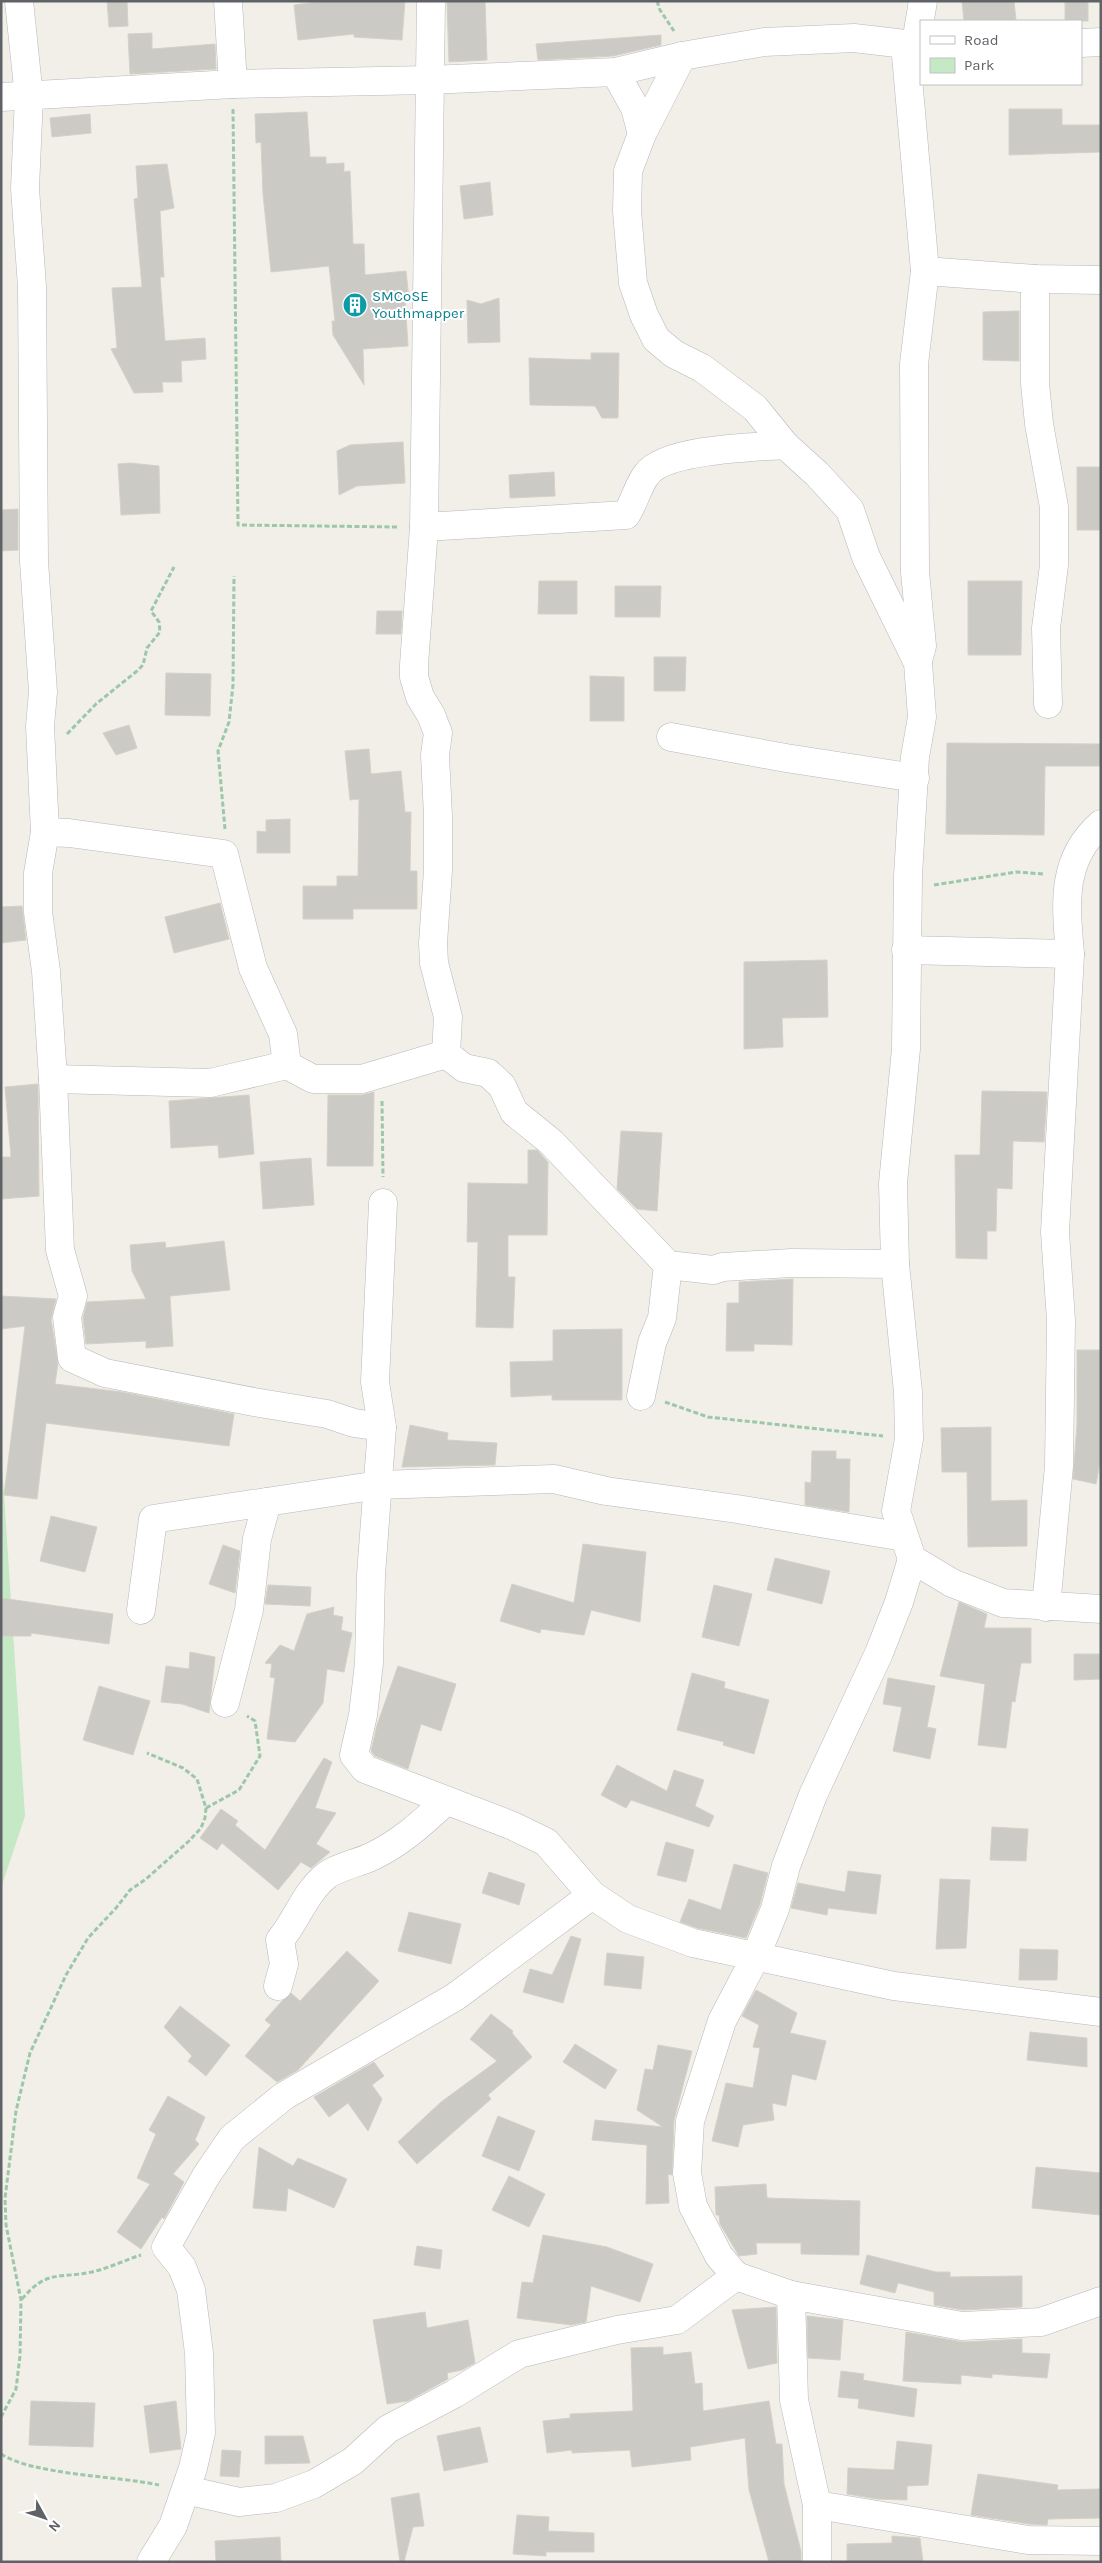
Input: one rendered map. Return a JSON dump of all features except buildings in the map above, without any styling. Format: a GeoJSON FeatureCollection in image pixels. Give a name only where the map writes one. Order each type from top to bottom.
{"type":"FeatureCollection","features":[{"type":"Feature","properties":{"kind":"street"},"geometry":{"type":"LineString","coordinates":[[19,1],[29,97],[25,188],[32,287],[34,560],[43,692],[40,726],[44,791],[44,832],[38,873],[38,912],[46,971],[53,1080],[60,1250],[73,1296],[67,1317],[72,1358],[105,1373],[254,1402],[328,1414],[354,1423],[382,1427]]}},
{"type":"Feature","properties":{"kind":"street"},"geometry":{"type":"LineString","coordinates":[[228,1],[233,84]]}},
{"type":"Feature","properties":{"kind":"street"},"geometry":{"type":"LineString","coordinates":[[431,1],[424,527],[414,677],[420,696],[431,715],[438,733],[434,754],[438,816],[438,870],[433,943],[434,963],[448,1017],[446,1054]]}},
{"type":"Feature","properties":{"kind":"street"},"geometry":{"type":"LineString","coordinates":[[923,1],[914,43],[925,271],[914,364],[915,572],[922,646],[918,663],[922,717],[915,757],[906,899],[906,1048],[894,1184],[895,1264],[908,1392],[909,1439],[896,1511],[908,1548],[926,1569],[978,1595],[1003,1603],[1101,1609]]}},
{"type":"Feature","properties":{"kind":"street"},"geometry":{"type":"LineString","coordinates":[[1,97],[29,97],[233,84],[429,80],[615,72],[682,56],[764,42],[854,38],[914,43]]}},
{"type":"Feature","properties":{"kind":"street"},"geometry":{"type":"LineString","coordinates":[[1082,43],[1101,42]]}},
{"type":"Feature","properties":{"kind":"street"},"geometry":{"type":"LineString","coordinates":[[682,56],[642,134],[628,172],[627,211],[633,283],[644,315],[656,339],[674,354],[702,368],[755,408],[785,445],[817,474],[850,510],[866,557],[918,663]]}},
{"type":"Feature","properties":{"kind":"street"},"geometry":{"type":"LineString","coordinates":[[615,72],[634,108],[642,134]]}},
{"type":"Feature","properties":{"kind":"street"},"geometry":{"type":"LineString","coordinates":[[925,271],[1034,279],[1101,280]]}},
{"type":"Feature","properties":{"kind":"street"},"geometry":{"type":"LineString","coordinates":[[1034,279],[1035,383],[1038,416],[1054,507],[1054,564],[1046,628],[1048,704]]}},
{"type":"Feature","properties":{"kind":"street"},"geometry":{"type":"LineString","coordinates":[[424,527],[626,515],[635,502],[647,473],[666,462],[708,451],[785,445]]}},
{"type":"Feature","properties":{"kind":"street"},"geometry":{"type":"LineString","coordinates":[[671,737],[786,758],[915,778]]}},
{"type":"Feature","properties":{"kind":"street"},"geometry":{"type":"LineString","coordinates":[[1046,1607],[1059,1466],[1061,1321],[1056,1232],[1070,954],[1067,915],[1073,859],[1092,832],[1101,824]]}},
{"type":"Feature","properties":{"kind":"street"},"geometry":{"type":"LineString","coordinates":[[44,832],[69,833],[224,854],[253,968],[284,1034],[287,1065]]}},
{"type":"Feature","properties":{"kind":"street"},"geometry":{"type":"LineString","coordinates":[[906,950],[1070,954]]}},
{"type":"Feature","properties":{"kind":"street"},"geometry":{"type":"LineString","coordinates":[[53,1080],[210,1083],[287,1065],[313,1079],[362,1079],[446,1054]]}},
{"type":"Feature","properties":{"kind":"street"},"geometry":{"type":"LineString","coordinates":[[446,1054],[464,1068],[488,1073],[502,1086],[514,1112],[551,1142],[668,1265],[713,1270],[723,1267],[791,1263],[895,1264]]}},
{"type":"Feature","properties":{"kind":"street"},"geometry":{"type":"LineString","coordinates":[[383,1203],[375,1382],[382,1427],[379,1485],[371,1575],[369,1663],[363,1715],[354,1755],[365,1769],[513,1826],[546,1842],[592,1895],[628,1919],[693,1943],[755,1958],[894,1986],[1101,2012]]}},
{"type":"Feature","properties":{"kind":"street"},"geometry":{"type":"LineString","coordinates":[[641,1396],[652,1342],[662,1318],[668,1265]]}},
{"type":"Feature","properties":{"kind":"street"},"geometry":{"type":"LineString","coordinates":[[141,1610],[153,1519],[379,1485],[554,1479],[606,1491],[747,1510],[908,1548]]}},
{"type":"Feature","properties":{"kind":"street"},"geometry":{"type":"LineString","coordinates":[[225,1703],[249,1610],[257,1539],[267,1502]]}},
{"type":"Feature","properties":{"kind":"street"},"geometry":{"type":"LineString","coordinates":[[908,1548],[899,1602],[879,1653],[813,1795],[786,1866],[775,1909],[755,1958],[722,2021],[692,2112],[687,2151],[693,2206],[719,2256],[736,2276],[791,2295],[962,2326],[1041,2322],[1101,2301]]}},
{"type":"Feature","properties":{"kind":"street"},"geometry":{"type":"LineString","coordinates":[[278,1986],[284,1964],[280,1940],[290,1928],[313,1887],[328,1874],[372,1857],[408,1836],[446,1801]]}},
{"type":"Feature","properties":{"kind":"street"},"geometry":{"type":"LineString","coordinates":[[151,2562],[173,2526],[186,2490],[201,2434],[199,2354],[190,2290],[182,2267],[166,2247],[206,2176],[232,2138],[284,2096],[455,1997],[592,1895]]}},
{"type":"Feature","properties":{"kind":"street"},"geometry":{"type":"LineString","coordinates":[[186,2490],[239,2502],[276,2498],[314,2484],[353,2461],[388,2429],[454,2394],[519,2354],[617,2330],[676,2320],[736,2276]]}},
{"type":"Feature","properties":{"kind":"street"},"geometry":{"type":"LineString","coordinates":[[791,2295],[794,2400],[817,2505],[817,2562]]}},
{"type":"Feature","properties":{"kind":"street"},"geometry":{"type":"LineString","coordinates":[[817,2505],[1028,2540],[1101,2541]]}},
{"type":"Feature","properties":{"kind":"path"},"geometry":{"type":"LineString","coordinates":[[657,1],[660,10],[676,36],[682,56]]}},
{"type":"Feature","properties":{"kind":"path"},"geometry":{"type":"LineString","coordinates":[[233,84],[238,525],[424,527]]}},
{"type":"Feature","properties":{"kind":"path"},"geometry":{"type":"LineString","coordinates":[[41,762],[96,704],[138,671],[142,665],[147,648],[160,632],[159,622],[151,611],[174,567]]}},
{"type":"Feature","properties":{"kind":"path"},"geometry":{"type":"LineString","coordinates":[[224,854],[225,828],[218,751],[229,722],[231,704],[235,630],[234,576]]}},
{"type":"Feature","properties":{"kind":"path"},"geometry":{"type":"LineString","coordinates":[[906,899],[931,885],[992,875],[1016,872],[1070,873]]}},
{"type":"Feature","properties":{"kind":"path"},"geometry":{"type":"LineString","coordinates":[[382,1074],[383,1203]]}},
{"type":"Feature","properties":{"kind":"path"},"geometry":{"type":"LineString","coordinates":[[641,1396],[708,1417],[909,1439]]}},
{"type":"Feature","properties":{"kind":"path"},"geometry":{"type":"LineString","coordinates":[[206,1808],[240,1790],[260,1756],[255,1721],[225,1703]]}},
{"type":"Feature","properties":{"kind":"path"},"geometry":{"type":"LineString","coordinates":[[1,2417],[16,2389],[20,2356],[21,2300],[6,2225],[5,2198],[16,2111],[30,2053],[66,1975],[83,1945],[130,1890],[146,1879],[201,1828],[206,1808],[197,1779],[190,1772],[147,1753]]}},
{"type":"Feature","properties":{"kind":"path"},"geometry":{"type":"LineString","coordinates":[[21,2300],[34,2285],[48,2277],[93,2272],[166,2247]]}},
{"type":"Feature","properties":{"kind":"path"},"geometry":{"type":"LineString","coordinates":[[1,2454],[19,2462],[53,2470],[138,2480],[186,2490]]}},
{"type":"Feature","properties":{"kind":"green space"},"geometry":{"type":"Polygon","coordinates":[[[1,1448],[25,1816],[1,1888],[1,1448]]]}},
{"type":"Feature","properties":{"kind":"place","name":"SMCoSE Youthmapper"},"geometry":{"type":"Point","coordinates":[355,305]}}]}
